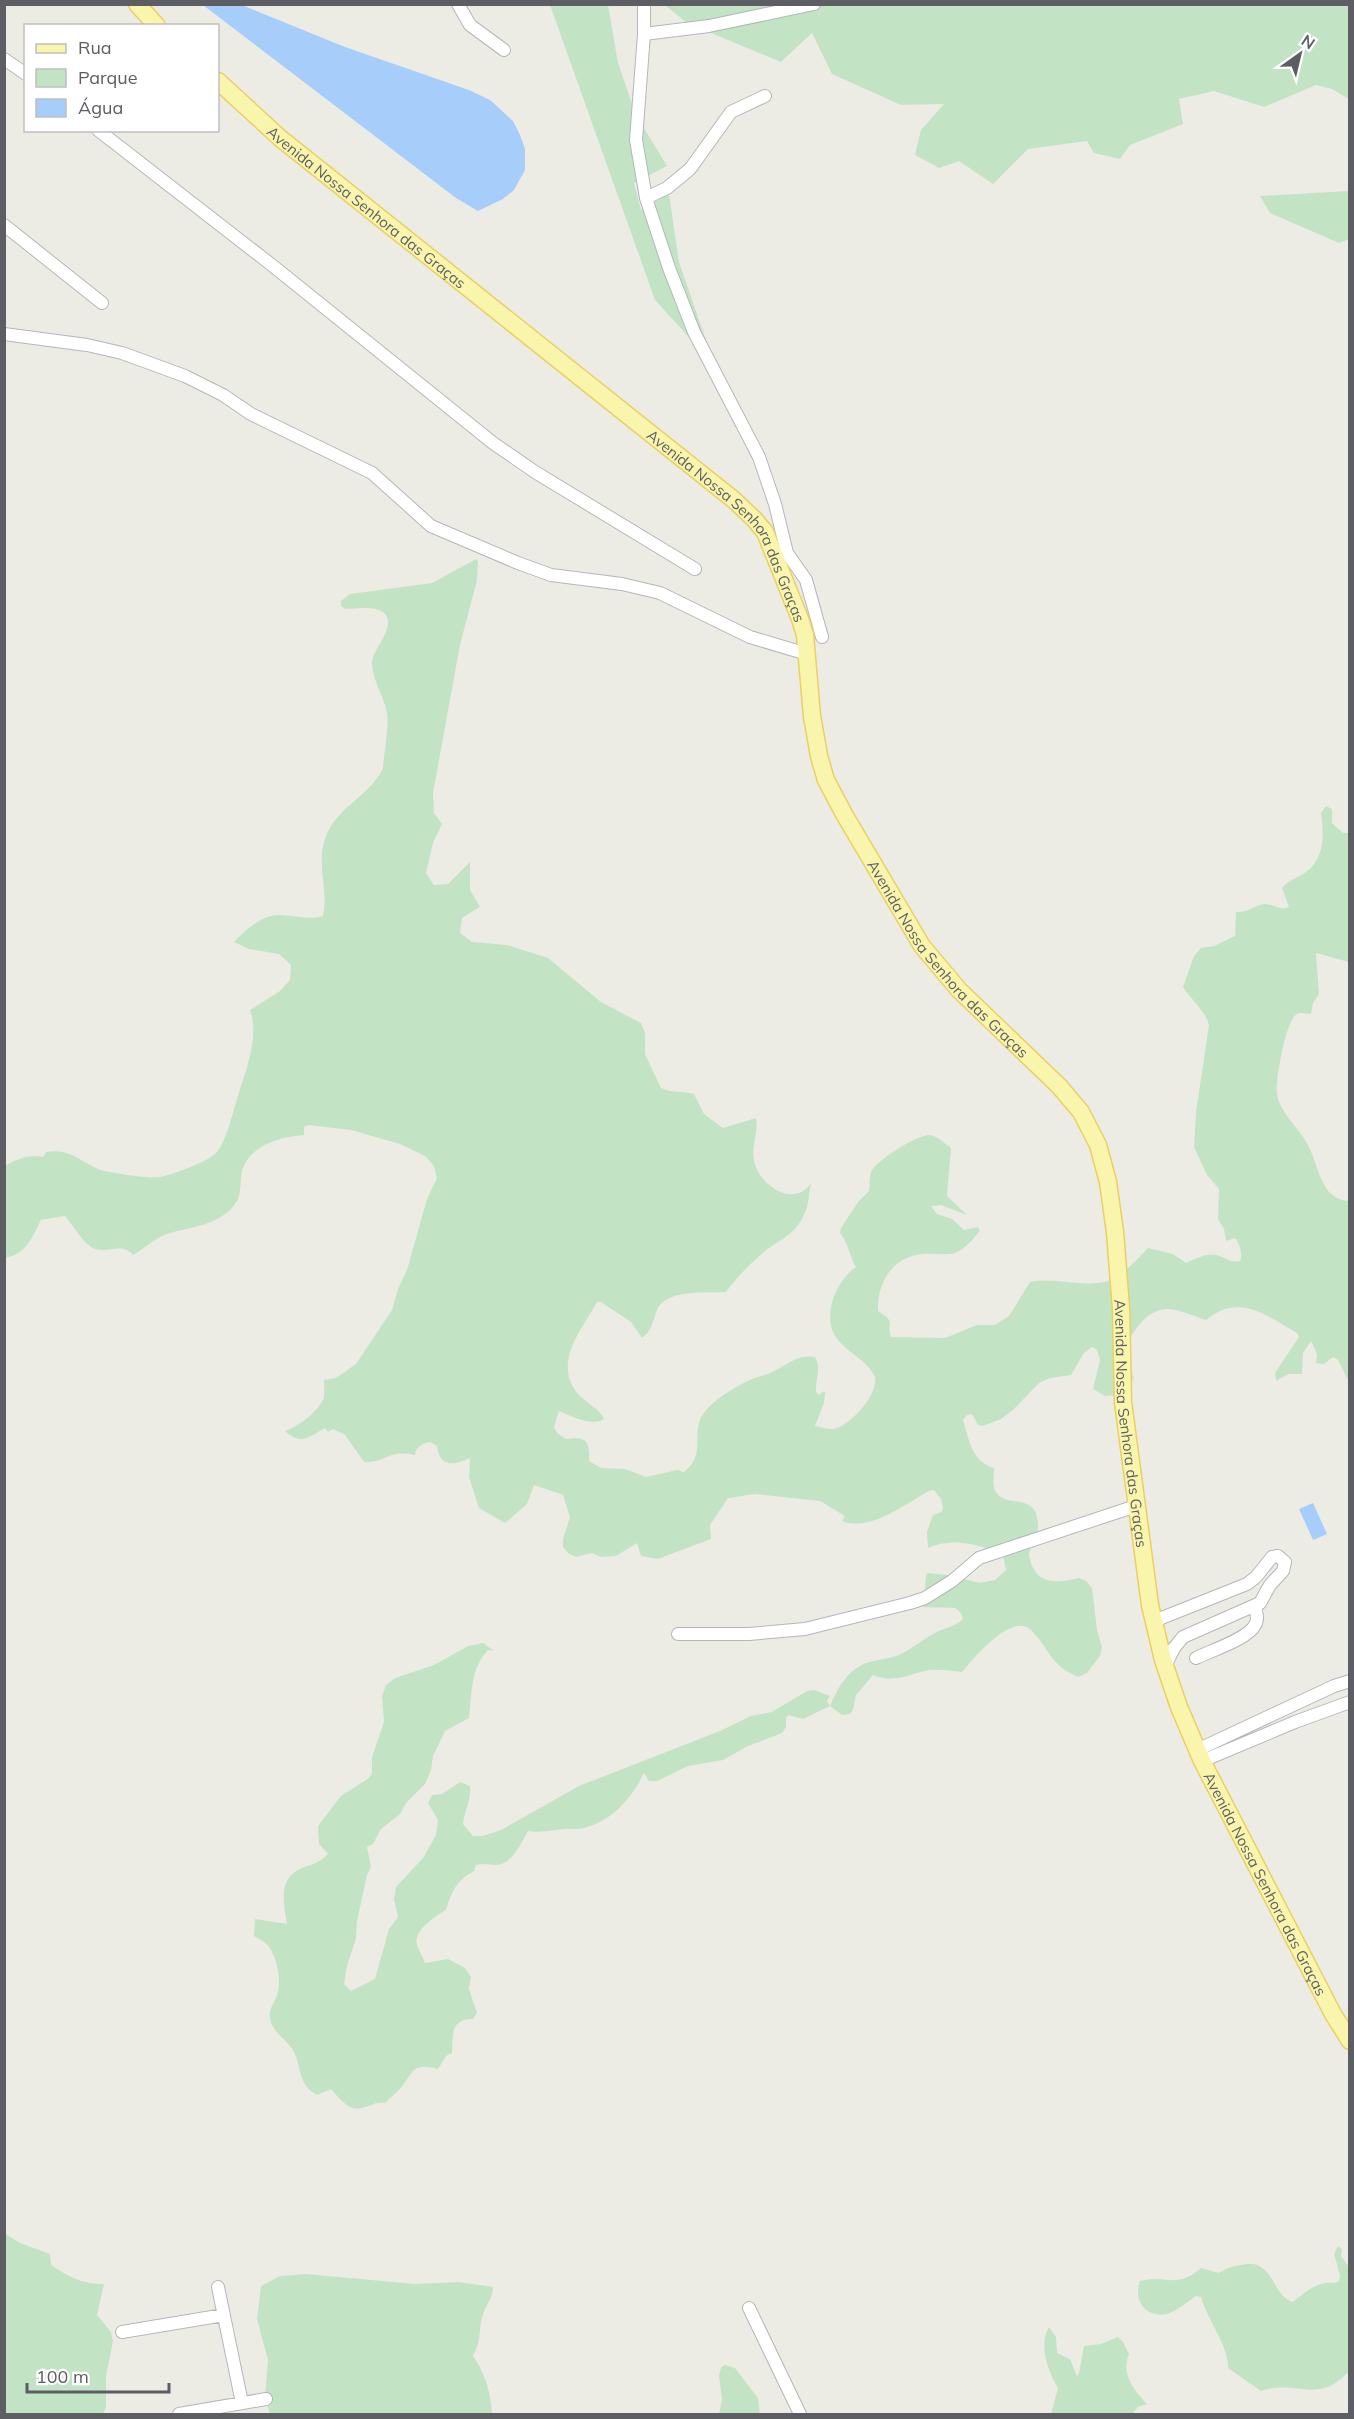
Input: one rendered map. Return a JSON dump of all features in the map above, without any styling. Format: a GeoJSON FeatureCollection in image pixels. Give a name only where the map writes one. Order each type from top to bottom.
{"type":"FeatureCollection","features":[{"type":"Feature","properties":{"kind":"main road"},"geometry":{"type":"LineString","coordinates":[[137,4],[155,24]]}},
{"type":"Feature","properties":{"kind":"main road","name":"Avenida Nossa Senhora das Graças"},"geometry":{"type":"LineString","coordinates":[[219,82],[280,138],[734,500],[765,532],[805,635],[812,716],[826,780],[922,946],[959,990],[1059,1086],[1081,1112],[1098,1145],[1108,1182],[1115,1232],[1121,1308],[1123,1402],[1136,1506],[1154,1621],[1165,1666],[1200,1756],[1333,2014],[1350,2041]]}},
{"type":"Feature","properties":{"kind":"street"},"geometry":{"type":"LineString","coordinates":[[458,4],[470,25],[504,50]]}},
{"type":"Feature","properties":{"kind":"street"},"geometry":{"type":"LineString","coordinates":[[644,4],[636,140],[646,198],[669,268],[694,332],[759,457],[775,504],[787,553],[806,580],[822,637]]}},
{"type":"Feature","properties":{"kind":"street"},"geometry":{"type":"LineString","coordinates":[[644,34],[709,26],[814,4]]}},
{"type":"Feature","properties":{"kind":"street"},"geometry":{"type":"LineString","coordinates":[[4,59],[24,73]]}},
{"type":"Feature","properties":{"kind":"street"},"geometry":{"type":"LineString","coordinates":[[646,198],[668,188],[690,170],[731,112],[765,96]]}},
{"type":"Feature","properties":{"kind":"street"},"geometry":{"type":"LineString","coordinates":[[101,132],[273,266],[493,443],[554,484],[694,569]]}},
{"type":"Feature","properties":{"kind":"street"},"geometry":{"type":"LineString","coordinates":[[4,225],[102,303]]}},
{"type":"Feature","properties":{"kind":"street"},"geometry":{"type":"LineString","coordinates":[[4,333],[87,345],[122,353],[185,376],[223,395],[251,414],[372,473],[431,526],[551,575],[622,584],[660,592],[750,638],[807,654]]}},
{"type":"Feature","properties":{"kind":"street"},"geometry":{"type":"LineString","coordinates":[[678,1634],[749,1634],[805,1629],[910,1603],[925,1598],[952,1581],[979,1558],[1136,1506]]}},
{"type":"Feature","properties":{"kind":"street"},"geometry":{"type":"LineString","coordinates":[[1154,1621],[1248,1584],[1269,1559],[1278,1556],[1285,1562],[1283,1571],[1270,1585],[1262,1601],[1183,1637],[1174,1647],[1165,1666]]}},
{"type":"Feature","properties":{"kind":"street"},"geometry":{"type":"LineString","coordinates":[[1196,1658],[1255,1627],[1257,1618],[1255,1606]]}},
{"type":"Feature","properties":{"kind":"street"},"geometry":{"type":"LineString","coordinates":[[1200,1756],[1334,1686],[1350,1681]]}},
{"type":"Feature","properties":{"kind":"street"},"geometry":{"type":"LineString","coordinates":[[1200,1756],[1350,1702]]}},
{"type":"Feature","properties":{"kind":"street"},"geometry":{"type":"LineString","coordinates":[[218,2287],[242,2403]]}},
{"type":"Feature","properties":{"kind":"street"},"geometry":{"type":"LineString","coordinates":[[749,2308],[800,2415]]}},
{"type":"Feature","properties":{"kind":"street"},"geometry":{"type":"LineString","coordinates":[[122,2332],[224,2315]]}},
{"type":"Feature","properties":{"kind":"street"},"geometry":{"type":"LineString","coordinates":[[179,2415],[266,2399]]}},
{"type":"Feature","properties":{"kind":"green space"},"geometry":{"type":"Polygon","coordinates":[[[550,5],[608,5],[618,63],[636,115],[667,166],[634,183],[641,210],[669,194],[679,262],[715,366],[655,300],[550,5]]]}},
{"type":"Feature","properties":{"kind":"green space"},"geometry":{"type":"Polygon","coordinates":[[[665,5],[1349,5],[1349,99],[1332,89],[1316,85],[1264,107],[1214,91],[1179,99],[1183,124],[1130,145],[1120,159],[1094,153],[1087,141],[1028,149],[993,184],[959,161],[939,168],[915,155],[921,130],[944,104],[901,105],[832,74],[812,33],[781,62],[687,23],[665,5]]]}},
{"type":"Feature","properties":{"kind":"green space"},"geometry":{"type":"Polygon","coordinates":[[[1349,191],[1349,239],[1339,243],[1270,213],[1260,196],[1349,191]]]}},
{"type":"Feature","properties":{"kind":"green space"},"geometry":{"type":"Polygon","coordinates":[[[476,559],[478,561],[477,580],[460,645],[433,793],[434,813],[442,824],[433,843],[426,873],[434,885],[448,884],[470,862],[470,890],[480,907],[462,918],[460,933],[472,942],[507,945],[548,958],[601,1002],[641,1023],[645,1033],[645,1054],[661,1088],[694,1094],[704,1114],[723,1128],[756,1118],[757,1129],[753,1155],[757,1170],[763,1178],[778,1191],[787,1194],[804,1191],[811,1183],[807,1207],[798,1225],[754,1261],[726,1292],[677,1295],[668,1298],[661,1303],[650,1329],[642,1338],[631,1322],[601,1302],[597,1302],[572,1346],[568,1370],[571,1382],[578,1394],[604,1419],[588,1421],[559,1411],[554,1427],[557,1433],[566,1439],[579,1438],[586,1441],[589,1461],[601,1468],[625,1469],[646,1477],[677,1470],[684,1472],[694,1459],[698,1427],[708,1408],[736,1387],[803,1357],[815,1357],[818,1370],[816,1392],[819,1395],[824,1391],[825,1393],[824,1403],[815,1426],[834,1429],[857,1414],[869,1398],[875,1382],[871,1370],[838,1340],[830,1322],[837,1290],[842,1281],[856,1267],[840,1233],[841,1228],[858,1202],[869,1191],[870,1174],[874,1167],[897,1149],[924,1136],[936,1137],[951,1148],[947,1196],[967,1215],[941,1205],[931,1206],[937,1214],[952,1219],[964,1230],[978,1227],[980,1231],[955,1253],[911,1256],[902,1260],[888,1273],[880,1291],[878,1311],[890,1322],[891,1337],[945,1338],[977,1325],[995,1325],[1009,1316],[1030,1282],[1104,1282],[1122,1273],[1148,1248],[1173,1254],[1186,1263],[1208,1255],[1240,1261],[1241,1253],[1238,1243],[1235,1238],[1226,1241],[1224,1229],[1218,1219],[1219,1189],[1207,1175],[1194,1147],[1196,1112],[1209,1025],[1201,1010],[1183,987],[1194,956],[1201,948],[1214,946],[1235,936],[1236,912],[1264,904],[1282,908],[1289,907],[1282,888],[1306,872],[1317,860],[1323,837],[1321,813],[1326,806],[1332,809],[1332,823],[1343,833],[1349,833],[1349,962],[1316,953],[1319,994],[1313,1003],[1311,1014],[1297,1014],[1289,1027],[1282,1051],[1277,1094],[1282,1108],[1308,1145],[1325,1187],[1336,1197],[1349,1201],[1349,1382],[1338,1360],[1333,1357],[1324,1364],[1316,1363],[1317,1354],[1311,1341],[1303,1353],[1302,1374],[1288,1374],[1276,1381],[1275,1373],[1299,1337],[1297,1333],[1264,1314],[1241,1307],[1230,1308],[1206,1320],[1168,1309],[1160,1310],[1146,1318],[1135,1330],[1123,1350],[1131,1367],[1134,1381],[1127,1372],[1118,1395],[1105,1396],[1093,1389],[1100,1360],[1097,1350],[1092,1347],[1084,1353],[1071,1375],[1050,1378],[1039,1383],[1001,1419],[983,1426],[978,1425],[972,1414],[967,1415],[963,1420],[972,1449],[981,1461],[994,1468],[996,1492],[1007,1500],[1028,1505],[1037,1516],[1038,1528],[1029,1555],[1036,1572],[1047,1580],[1054,1581],[1079,1578],[1086,1581],[1092,1588],[1097,1630],[1102,1647],[1100,1656],[1087,1673],[1078,1677],[1068,1672],[1056,1662],[1032,1631],[1024,1626],[1015,1627],[994,1638],[962,1672],[929,1670],[887,1679],[873,1675],[856,1695],[850,1714],[842,1715],[830,1706],[841,1685],[862,1665],[893,1657],[909,1650],[933,1634],[963,1619],[961,1613],[955,1608],[923,1607],[927,1573],[948,1575],[980,1583],[995,1580],[1006,1570],[1003,1555],[975,1545],[956,1542],[928,1548],[927,1532],[933,1515],[943,1509],[941,1499],[934,1490],[887,1515],[864,1523],[842,1521],[845,1516],[820,1501],[755,1494],[728,1498],[710,1525],[711,1539],[658,1559],[641,1556],[637,1543],[616,1556],[601,1557],[592,1553],[576,1557],[569,1554],[563,1547],[563,1539],[570,1517],[563,1495],[534,1485],[527,1504],[505,1523],[479,1508],[469,1477],[470,1458],[448,1463],[441,1458],[437,1446],[430,1442],[420,1446],[415,1455],[398,1454],[377,1461],[364,1462],[345,1435],[333,1429],[328,1432],[325,1428],[310,1437],[300,1439],[291,1436],[285,1431],[307,1418],[323,1400],[324,1380],[336,1378],[356,1364],[392,1310],[407,1270],[427,1199],[437,1178],[434,1166],[425,1156],[400,1144],[351,1130],[309,1125],[304,1127],[304,1135],[283,1138],[255,1152],[243,1168],[237,1201],[224,1215],[207,1224],[169,1233],[133,1255],[120,1248],[100,1250],[91,1247],[65,1216],[41,1220],[23,1249],[5,1258],[6,1165],[33,1156],[43,1157],[46,1152],[55,1151],[69,1154],[101,1170],[160,1177],[197,1164],[211,1157],[219,1149],[228,1128],[250,1055],[253,1021],[250,1010],[280,991],[290,980],[291,965],[279,954],[249,949],[234,942],[253,925],[271,916],[311,918],[323,916],[325,897],[322,858],[325,839],[336,818],[370,787],[383,768],[387,713],[374,677],[372,659],[386,633],[388,620],[385,614],[377,609],[345,609],[341,606],[341,601],[350,594],[432,583],[476,559]]]}},
{"type":"Feature","properties":{"kind":"green space"},"geometry":{"type":"Polygon","coordinates":[[[483,1643],[494,1651],[488,1650],[478,1665],[473,1682],[469,1718],[445,1731],[433,1756],[431,1770],[425,1784],[406,1803],[400,1814],[381,1829],[373,1844],[367,1847],[371,1867],[367,1875],[357,1921],[356,1938],[344,1984],[351,1991],[375,1979],[389,1929],[398,1917],[394,1899],[396,1887],[423,1858],[436,1835],[438,1820],[428,1803],[432,1795],[442,1794],[460,1782],[470,1786],[470,1796],[463,1824],[473,1836],[483,1836],[501,1830],[579,1786],[720,1731],[751,1716],[772,1712],[807,1691],[814,1690],[830,1696],[827,1701],[830,1706],[803,1719],[788,1715],[786,1727],[782,1733],[748,1746],[723,1760],[688,1766],[657,1781],[649,1781],[644,1773],[620,1808],[594,1825],[581,1829],[528,1831],[515,1853],[507,1861],[496,1865],[476,1865],[474,1871],[456,1887],[446,1910],[426,1924],[417,1939],[417,1945],[425,1963],[448,1959],[465,1968],[471,1977],[469,1989],[477,2013],[473,2019],[460,2022],[454,2029],[452,2053],[446,2056],[438,2069],[423,2067],[414,2070],[400,2089],[385,2103],[357,2109],[345,2103],[331,2089],[317,2095],[303,2081],[294,2052],[271,2023],[270,2011],[279,1987],[278,1969],[269,1947],[254,1936],[255,1919],[287,1924],[284,1892],[289,1878],[294,1872],[319,1861],[328,1854],[319,1844],[318,1826],[341,1796],[369,1778],[372,1773],[372,1757],[384,1722],[382,1696],[386,1685],[395,1678],[434,1665],[468,1646],[483,1643]]]}},
{"type":"Feature","properties":{"kind":"green space"},"geometry":{"type":"Polygon","coordinates":[[[4,2233],[20,2243],[50,2254],[51,2265],[70,2276],[89,2283],[104,2284],[97,2315],[111,2332],[113,2341],[106,2376],[106,2407],[103,2414],[5,2414],[4,2233]]]}},
{"type":"Feature","properties":{"kind":"green space"},"geometry":{"type":"Polygon","coordinates":[[[1338,2246],[1342,2249],[1341,2256],[1349,2267],[1349,2375],[1347,2373],[1326,2388],[1306,2390],[1273,2388],[1261,2391],[1228,2368],[1225,2351],[1201,2297],[1196,2296],[1174,2311],[1159,2315],[1147,2310],[1138,2295],[1140,2281],[1177,2280],[1192,2275],[1201,2268],[1219,2273],[1246,2264],[1262,2268],[1286,2299],[1293,2302],[1318,2285],[1339,2281],[1340,2275],[1334,2254],[1338,2246]]]}},
{"type":"Feature","properties":{"kind":"green space"},"geometry":{"type":"Polygon","coordinates":[[[306,2274],[415,2284],[459,2282],[493,2287],[492,2295],[483,2314],[479,2341],[473,2356],[487,2384],[492,2414],[270,2414],[265,2397],[268,2360],[257,2319],[261,2286],[280,2276],[306,2274]]]}},
{"type":"Feature","properties":{"kind":"green space"},"geometry":{"type":"Polygon","coordinates":[[[1049,2327],[1056,2337],[1057,2353],[1070,2359],[1077,2376],[1084,2346],[1101,2344],[1118,2337],[1129,2354],[1127,2375],[1137,2393],[1147,2404],[1138,2407],[1132,2414],[1051,2414],[1058,2388],[1044,2350],[1049,2327]]]}},
{"type":"Feature","properties":{"kind":"green space"},"geometry":{"type":"Polygon","coordinates":[[[725,2365],[735,2368],[758,2398],[760,2414],[719,2414],[722,2399],[719,2376],[721,2367],[725,2365]]]}},
{"type":"Feature","properties":{"kind":"water"},"geometry":{"type":"Polygon","coordinates":[[[203,5],[242,5],[345,47],[469,90],[490,100],[513,121],[525,149],[525,170],[514,190],[503,199],[478,211],[456,198],[203,5]]]}},
{"type":"Feature","properties":{"kind":"water"},"geometry":{"type":"Polygon","coordinates":[[[1313,1503],[1327,1534],[1313,1540],[1299,1509],[1313,1503]]]}}]}
